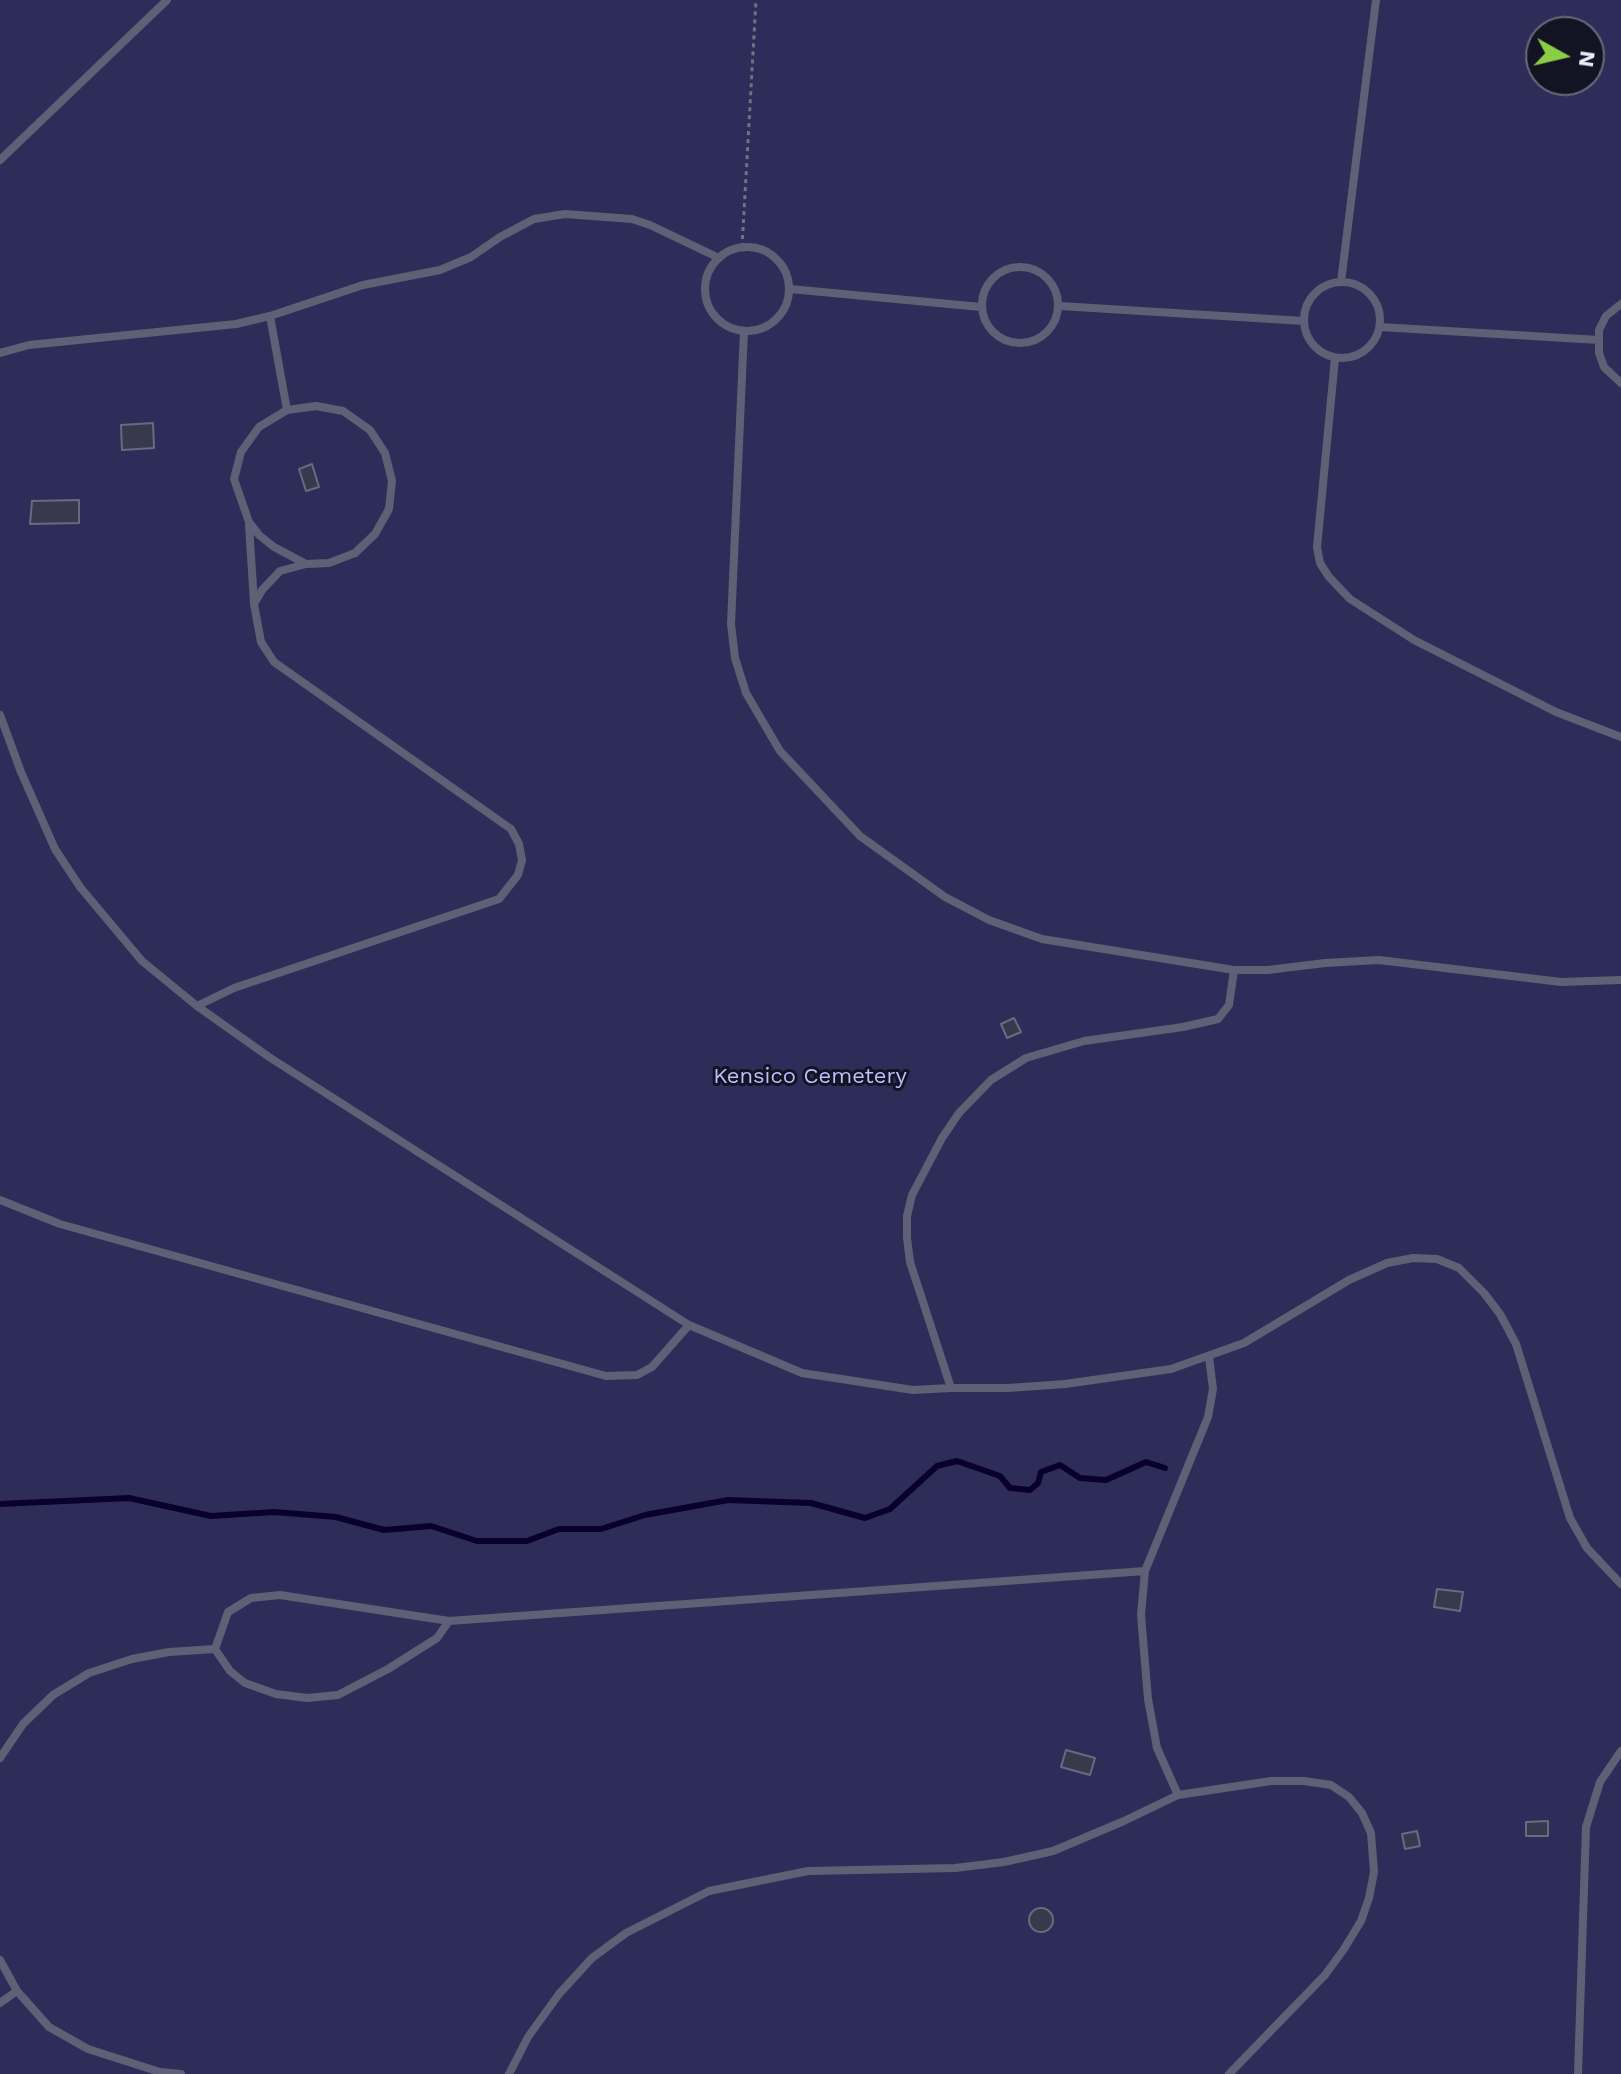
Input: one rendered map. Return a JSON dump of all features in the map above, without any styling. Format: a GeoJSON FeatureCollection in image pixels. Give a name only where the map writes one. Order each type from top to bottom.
{"type":"FeatureCollection","features":[{"type":"Feature","properties":{"kind":"lane"},"geometry":{"type":"LineString","coordinates":[[0,160],[167,0]]}},
{"type":"Feature","properties":{"kind":"lane"},"geometry":{"type":"LineString","coordinates":[[1341,282],[1376,0]]}},
{"type":"Feature","properties":{"kind":"lane"},"geometry":{"type":"LineString","coordinates":[[0,353],[29,345],[236,324],[270,316],[363,285],[440,270],[471,257],[534,219],[565,214],[632,219],[719,258]]}},
{"type":"Feature","properties":{"kind":"lane"},"geometry":{"type":"LineString","coordinates":[[742,247],[757,248],[772,255],[782,266],[790,289],[788,300],[777,319],[765,328],[751,332],[733,330],[720,322],[706,300],[705,285],[710,269],[719,258],[742,247]]}},
{"type":"Feature","properties":{"kind":"lane"},"geometry":{"type":"LineString","coordinates":[[1019,267],[1032,268],[1044,275],[1054,286],[1060,306],[1050,329],[1028,343],[1009,342],[997,336],[987,326],[981,307],[988,283],[998,274],[1019,267]]}},
{"type":"Feature","properties":{"kind":"lane"},"geometry":{"type":"LineString","coordinates":[[1341,282],[1354,283],[1366,289],[1376,301],[1380,314],[1380,327],[1373,344],[1350,358],[1335,358],[1319,351],[1310,341],[1304,321],[1311,298],[1320,289],[1341,282]]}},
{"type":"Feature","properties":{"kind":"lane"},"geometry":{"type":"LineString","coordinates":[[790,289],[981,307]]}},
{"type":"Feature","properties":{"kind":"lane"},"geometry":{"type":"LineString","coordinates":[[1621,304],[1606,316],[1599,330],[1599,353],[1604,367],[1621,383]]}},
{"type":"Feature","properties":{"kind":"lane"},"geometry":{"type":"LineString","coordinates":[[1060,306],[1304,321]]}},
{"type":"Feature","properties":{"kind":"lane"},"geometry":{"type":"LineString","coordinates":[[270,316],[287,410]]}},
{"type":"Feature","properties":{"kind":"lane"},"geometry":{"type":"LineString","coordinates":[[1380,327],[1599,340]]}},
{"type":"Feature","properties":{"kind":"lane"},"geometry":{"type":"LineString","coordinates":[[744,331],[731,624],[735,658],[746,693],[780,751],[860,836],[945,897],[989,920],[1042,939],[1234,970],[1379,960],[1561,982],[1621,980]]}},
{"type":"Feature","properties":{"kind":"lane"},"geometry":{"type":"LineString","coordinates":[[1335,358],[1317,547],[1320,563],[1329,577],[1350,599],[1414,640],[1556,712],[1621,737]]}},
{"type":"Feature","properties":{"kind":"lane"},"geometry":{"type":"LineString","coordinates":[[197,1006],[234,988],[499,899],[511,887],[522,860],[519,844],[511,829],[274,662],[261,642],[254,604],[249,522],[234,479],[241,452],[259,427],[287,410],[316,406],[343,411],[370,430],[385,453],[392,481],[389,509],[375,534],[355,553],[329,563],[306,564],[280,571],[254,604]]}},
{"type":"Feature","properties":{"kind":"lane"},"geometry":{"type":"LineString","coordinates":[[249,522],[274,547],[306,564]]}},
{"type":"Feature","properties":{"kind":"lane"},"geometry":{"type":"LineString","coordinates":[[0,715],[55,849],[80,887],[142,961],[197,1006],[256,1048],[689,1325],[802,1373],[913,1390],[1008,1388],[1128,1377],[1171,1369],[1244,1343],[1349,1280],[1387,1263],[1413,1258],[1437,1259],[1459,1268],[1500,1314],[1511,1334],[1570,1518],[1587,1548],[1621,1584]]}},
{"type":"Feature","properties":{"kind":"lane"},"geometry":{"type":"LineString","coordinates":[[951,1388],[914,1275],[907,1238],[907,1216],[912,1195],[950,1125],[991,1080],[1026,1058],[1084,1041],[1218,1019],[1229,1005],[1234,970]]}},
{"type":"Feature","properties":{"kind":"lane"},"geometry":{"type":"LineString","coordinates":[[0,1200],[60,1224],[606,1376],[637,1375],[652,1367],[689,1325]]}},
{"type":"Feature","properties":{"kind":"lane"},"geometry":{"type":"LineString","coordinates":[[1178,1795],[1157,1748],[1148,1699],[1141,1615],[1145,1571],[1208,1417],[1213,1389],[1209,1357]]}},
{"type":"Feature","properties":{"kind":"lane"},"geometry":{"type":"LineString","coordinates":[[215,1649],[228,1612],[251,1598],[280,1595],[449,1621],[1145,1571]]}},
{"type":"Feature","properties":{"kind":"lane"},"geometry":{"type":"LineString","coordinates":[[215,1649],[230,1671],[245,1683],[276,1694],[307,1698],[338,1695],[388,1669],[437,1638],[449,1621]]}},
{"type":"Feature","properties":{"kind":"lane"},"geometry":{"type":"LineString","coordinates":[[0,1758],[23,1724],[53,1695],[89,1673],[132,1659],[169,1652],[215,1649]]}},
{"type":"Feature","properties":{"kind":"lane"},"geometry":{"type":"LineString","coordinates":[[1578,2074],[1586,1827],[1600,1782],[1621,1751]]}},
{"type":"Feature","properties":{"kind":"lane"},"geometry":{"type":"LineString","coordinates":[[509,2074],[528,2037],[559,1994],[592,1958],[638,1927],[709,1891],[808,1871],[955,1868],[1004,1862],[1053,1851],[1178,1795],[1271,1781],[1331,1785],[1356,1805],[1371,1833],[1374,1872],[1361,1921],[1325,1975],[1229,2074]]}},
{"type":"Feature","properties":{"kind":"lane"},"geometry":{"type":"LineString","coordinates":[[0,1960],[17,1991],[49,2027],[88,2049],[160,2072],[181,2074]]}},
{"type":"Feature","properties":{"kind":"lane"},"geometry":{"type":"LineString","coordinates":[[0,2003],[17,1991]]}},
{"type":"Feature","properties":{"kind":"path"},"geometry":{"type":"LineString","coordinates":[[742,247],[756,0]]}},
{"type":"Feature","properties":{"kind":"green space","name":"Kensico Cemetery"},"geometry":{"type":"Polygon","coordinates":[[[0,0],[1621,0],[1621,2074],[0,2074],[0,0]]]}},
{"type":"Feature","properties":{"kind":"building"},"geometry":{"type":"Polygon","coordinates":[[[153,423],[154,448],[122,450],[121,425],[153,423]]]}},
{"type":"Feature","properties":{"kind":"building"},"geometry":{"type":"Polygon","coordinates":[[[312,464],[319,487],[306,491],[299,469],[312,464]]]}},
{"type":"Feature","properties":{"kind":"building"},"geometry":{"type":"Polygon","coordinates":[[[79,500],[79,523],[30,524],[32,501],[79,500]]]}},
{"type":"Feature","properties":{"kind":"building"},"geometry":{"type":"Polygon","coordinates":[[[1014,1018],[1021,1032],[1007,1038],[1001,1024],[1014,1018]]]}},
{"type":"Feature","properties":{"kind":"building"},"geometry":{"type":"Polygon","coordinates":[[[1437,1589],[1463,1592],[1460,1611],[1434,1607],[1437,1589]]]}},
{"type":"Feature","properties":{"kind":"building"},"geometry":{"type":"Polygon","coordinates":[[[1066,1750],[1095,1758],[1090,1775],[1061,1767],[1066,1750]]]}},
{"type":"Feature","properties":{"kind":"building"},"geometry":{"type":"Polygon","coordinates":[[[1548,1821],[1548,1836],[1526,1836],[1526,1822],[1548,1821]]]}},
{"type":"Feature","properties":{"kind":"building"},"geometry":{"type":"Polygon","coordinates":[[[1417,1831],[1420,1846],[1405,1849],[1402,1834],[1417,1831]]]}},
{"type":"Feature","properties":{"kind":"building"},"geometry":{"type":"Polygon","coordinates":[[[1041,1908],[1052,1915],[1053,1920],[1046,1931],[1041,1932],[1030,1925],[1029,1920],[1036,1909],[1041,1908]]]}},
{"type":"Feature","properties":{"kind":"waterway"},"geometry":{"type":"LineString","coordinates":[[0,1504],[129,1498],[211,1516],[274,1512],[336,1517],[384,1530],[431,1526],[477,1541],[527,1541],[559,1529],[601,1529],[645,1515],[728,1500],[811,1503],[865,1518],[890,1509],[937,1466],[957,1461],[1000,1476],[1010,1488],[1030,1490],[1038,1483],[1041,1472],[1060,1465],[1080,1478],[1106,1480],[1146,1462],[1165,1468]]}}]}
